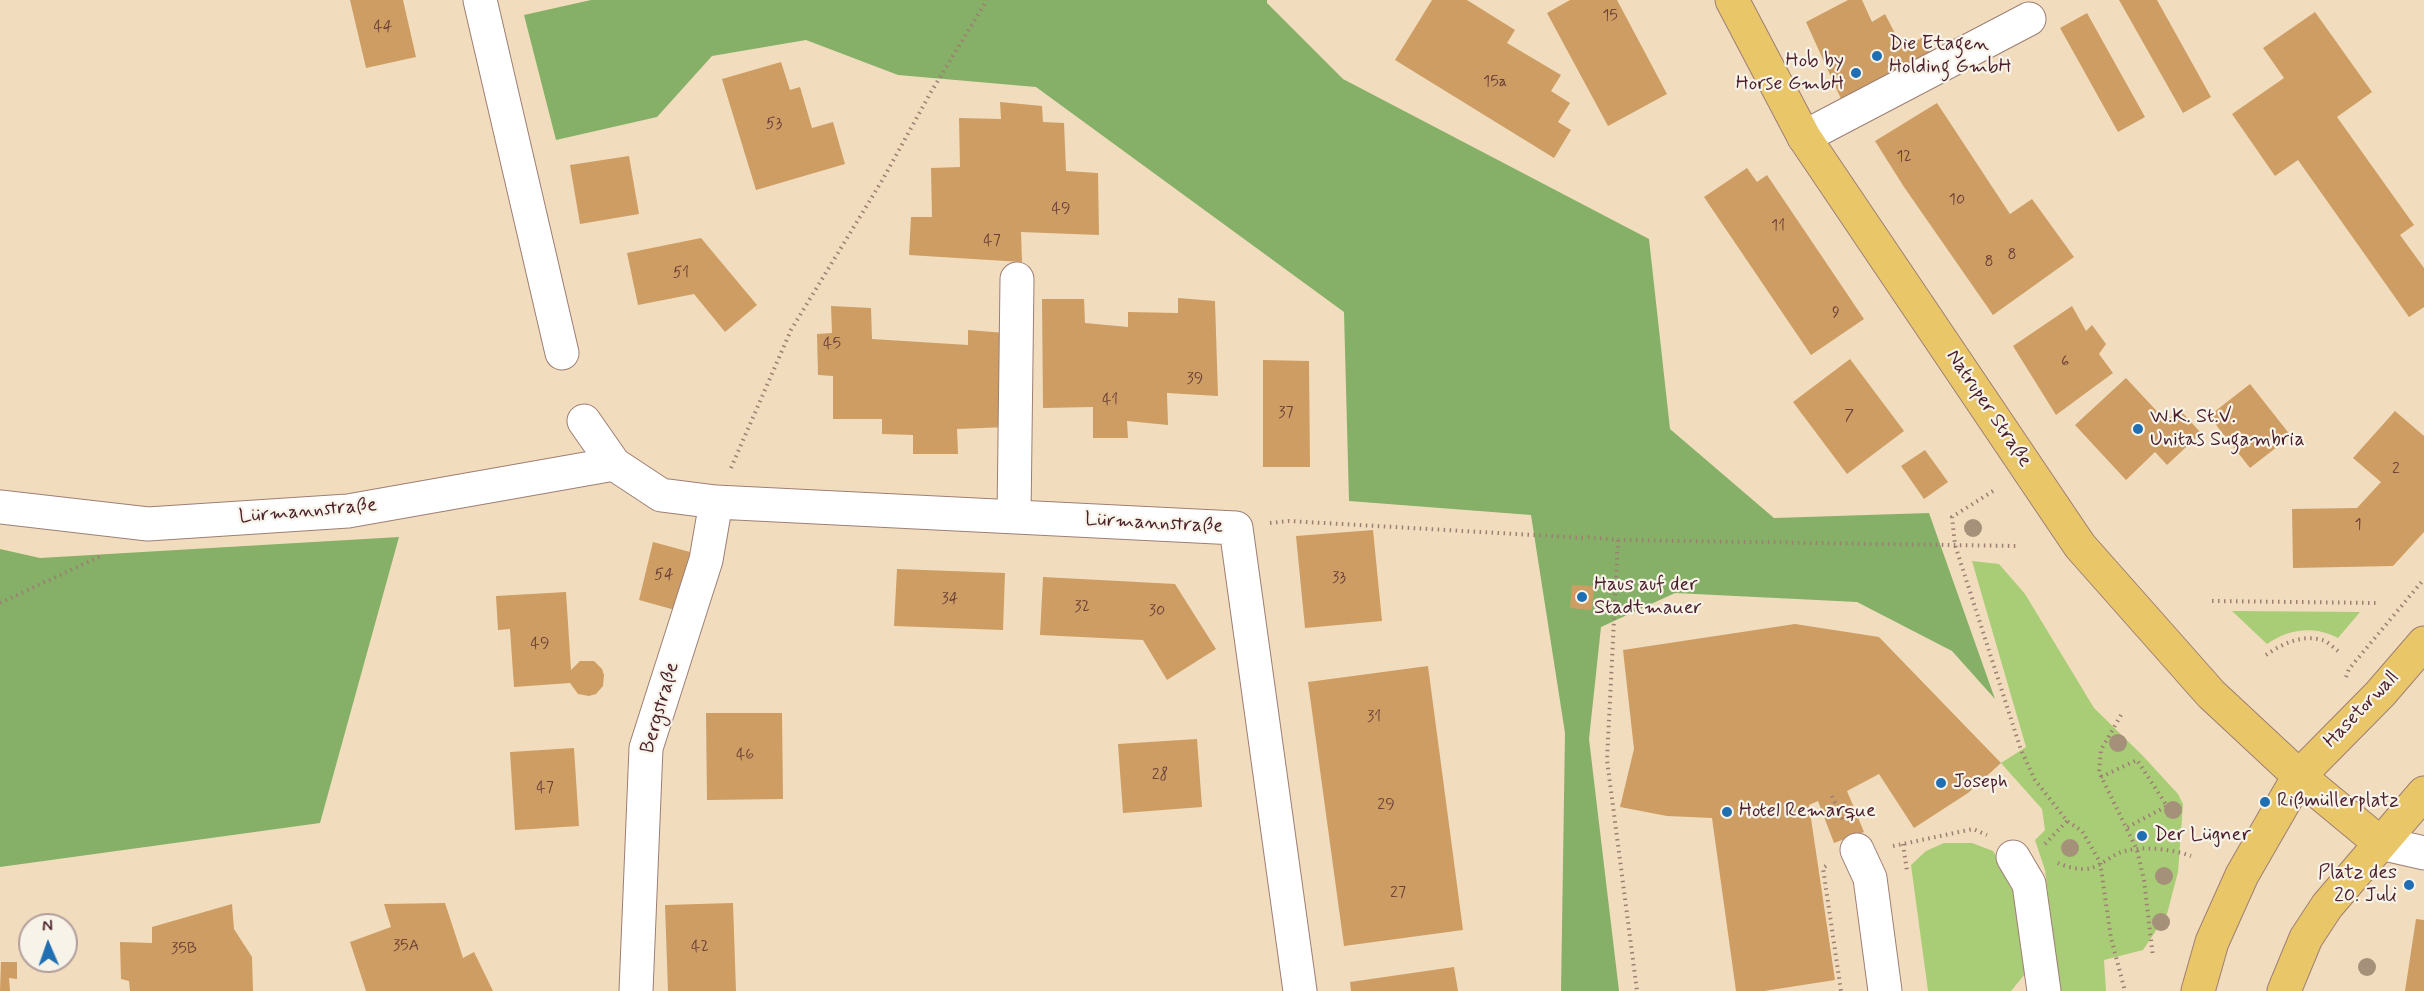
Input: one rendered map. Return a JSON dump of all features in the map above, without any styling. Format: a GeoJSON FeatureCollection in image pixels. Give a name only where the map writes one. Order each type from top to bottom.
{"type":"FeatureCollection","features":[{"type":"Feature","properties":{"kind":"main road","name":"Natruper Straße"},"geometry":{"type":"LineString","coordinates":[[1732,0],[1804,137],[2080,546],[2211,694],[2299,776]]}},
{"type":"Feature","properties":{"kind":"main road","name":"Hasetorwall"},"geometry":{"type":"LineString","coordinates":[[2198,991],[2212,942],[2242,875],[2299,776],[2380,694],[2424,643]]}},
{"type":"Feature","properties":{"kind":"main road"},"geometry":{"type":"LineString","coordinates":[[2299,776],[2380,843]]}},
{"type":"Feature","properties":{"kind":"main road"},"geometry":{"type":"LineString","coordinates":[[2284,991],[2306,938],[2327,906],[2424,794]]}},
{"type":"Feature","properties":{"kind":"street"},"geometry":{"type":"LineString","coordinates":[[480,0],[562,352]]}},
{"type":"Feature","properties":{"kind":"street"},"geometry":{"type":"LineString","coordinates":[[1804,137],[2029,19]]}},
{"type":"Feature","properties":{"kind":"street"},"geometry":{"type":"LineString","coordinates":[[1014,517],[1017,279]]}},
{"type":"Feature","properties":{"kind":"street","name":"Lürmannstraße"},"geometry":{"type":"LineString","coordinates":[[584,421],[614,464],[661,495],[716,502],[1236,528],[1300,991]]}},
{"type":"Feature","properties":{"kind":"street","name":"Lürmannstraße"},"geometry":{"type":"LineString","coordinates":[[0,507],[148,524],[367,509],[614,464]]}},
{"type":"Feature","properties":{"kind":"street","name":"Bergstraße"},"geometry":{"type":"LineString","coordinates":[[636,991],[646,748],[706,560],[716,502]]}},
{"type":"Feature","properties":{"kind":"street"},"geometry":{"type":"LineString","coordinates":[[2380,843],[2424,853]]}},
{"type":"Feature","properties":{"kind":"street"},"geometry":{"type":"LineString","coordinates":[[1857,850],[1870,878],[1885,991]]}},
{"type":"Feature","properties":{"kind":"street"},"geometry":{"type":"LineString","coordinates":[[2025,855],[2044,991]]}},
{"type":"Feature","properties":{"kind":"path"},"geometry":{"type":"LineString","coordinates":[[716,502],[791,330],[883,180],[931,92],[987,0]]}},
{"type":"Feature","properties":{"kind":"path"},"geometry":{"type":"LineString","coordinates":[[1993,491],[1952,517],[1955,545],[2021,750],[2035,780],[2067,821],[2082,831],[2100,862],[2112,938],[2125,991]]}},
{"type":"Feature","properties":{"kind":"path"},"geometry":{"type":"LineString","coordinates":[[1236,528],[1289,520],[1618,540],[2017,546]]}},
{"type":"Feature","properties":{"kind":"path"},"geometry":{"type":"LineString","coordinates":[[1618,540],[1607,760],[1637,991]]}},
{"type":"Feature","properties":{"kind":"path"},"geometry":{"type":"LineString","coordinates":[[2212,601],[2377,603]]}},
{"type":"Feature","properties":{"kind":"path"},"geometry":{"type":"LineString","coordinates":[[2266,655],[2283,644],[2301,639],[2323,640],[2338,651]]}},
{"type":"Feature","properties":{"kind":"path"},"geometry":{"type":"LineString","coordinates":[[2121,715],[2101,750],[2099,772],[2137,850],[2144,880],[2153,957]]}},
{"type":"Feature","properties":{"kind":"path"},"geometry":{"type":"LineString","coordinates":[[2101,777],[2137,760],[2167,806],[2126,828]]}},
{"type":"Feature","properties":{"kind":"path"},"geometry":{"type":"LineString","coordinates":[[2025,855],[2067,821]]}},
{"type":"Feature","properties":{"kind":"path"},"geometry":{"type":"LineString","coordinates":[[2064,866],[2090,869],[2126,851],[2137,850],[2179,852],[2192,856]]}},
{"type":"Feature","properties":{"kind":"green space"},"geometry":{"type":"Polygon","coordinates":[[[591,0],[1267,0],[1267,3],[1343,79],[1649,239],[1670,429],[1774,518],[1929,513],[1995,699],[1952,651],[1857,602],[1675,593],[1601,627],[1589,739],[1619,991],[1561,991],[1565,733],[1531,515],[1349,501],[1344,312],[1036,87],[898,75],[806,40],[712,56],[657,117],[556,140],[524,15],[591,0]]]}},
{"type":"Feature","properties":{"kind":"green space"},"geometry":{"type":"Polygon","coordinates":[[[399,537],[320,823],[0,867],[0,549],[40,558],[399,537]]]}},
{"type":"Feature","properties":{"kind":"green space"},"geometry":{"type":"Polygon","coordinates":[[[1972,561],[1999,564],[2025,594],[2094,708],[2143,756],[2178,794],[2183,804],[2178,872],[2167,914],[2143,950],[2104,960],[2106,991],[2060,991],[2045,870],[2035,840],[2045,830],[2042,809],[2001,763],[2026,747],[1972,561]]]}},
{"type":"Feature","properties":{"kind":"green space"},"geometry":{"type":"Polygon","coordinates":[[[2232,611],[2360,612],[2338,638],[2320,631],[2301,630],[2284,635],[2267,644],[2232,611]]]}},
{"type":"Feature","properties":{"kind":"green space"},"geometry":{"type":"Polygon","coordinates":[[[1944,843],[1972,843],[1993,851],[2015,887],[2025,974],[2011,991],[1928,991],[1911,865],[1926,851],[1944,843]]]}},
{"type":"Feature","properties":{"kind":"building"},"geometry":{"type":"Polygon","coordinates":[[[350,0],[403,0],[416,57],[366,68],[350,0]]]}},
{"type":"Feature","properties":{"kind":"building"},"geometry":{"type":"Polygon","coordinates":[[[1432,0],[1467,0],[1515,30],[1507,43],[1561,75],[1551,91],[1570,103],[1558,122],[1571,130],[1554,158],[1395,60],[1432,0]]]}},
{"type":"Feature","properties":{"kind":"building"},"geometry":{"type":"Polygon","coordinates":[[[1570,0],[1617,0],[1667,94],[1608,126],[1547,13],[1570,0]]]}},
{"type":"Feature","properties":{"kind":"building","name":"Die Etagen Holding GmbH"},"geometry":{"type":"Polygon","coordinates":[[[1848,0],[1862,0],[1872,22],[1885,14],[1903,49],[1923,37],[1935,64],[1847,112],[1806,22],[1848,0]]]}},
{"type":"Feature","properties":{"kind":"building"},"geometry":{"type":"Polygon","coordinates":[[[2119,0],[2157,0],[2211,97],[2183,113],[2119,0]]]}},
{"type":"Feature","properties":{"kind":"building"},"geometry":{"type":"Polygon","coordinates":[[[2315,12],[2372,92],[2337,117],[2414,225],[2400,235],[2424,268],[2424,307],[2409,317],[2298,160],[2275,176],[2232,114],[2284,78],[2263,48],[2315,12]]]}},
{"type":"Feature","properties":{"kind":"building"},"geometry":{"type":"Polygon","coordinates":[[[2087,13],[2145,117],[2118,132],[2060,28],[2087,13]]]}},
{"type":"Feature","properties":{"kind":"building"},"geometry":{"type":"Polygon","coordinates":[[[781,62],[790,90],[800,87],[812,128],[833,122],[845,164],[756,190],[722,79],[781,62]]]}},
{"type":"Feature","properties":{"kind":"building"},"geometry":{"type":"Polygon","coordinates":[[[1000,102],[1042,106],[1043,122],[1064,123],[1066,171],[1098,173],[1099,235],[1021,232],[1022,262],[909,255],[911,217],[932,217],[931,168],[960,167],[959,118],[1001,119],[1000,102]]]}},
{"type":"Feature","properties":{"kind":"building"},"geometry":{"type":"Polygon","coordinates":[[[1937,103],[2010,214],[2032,199],[2074,257],[1993,315],[1904,187],[1875,141],[1937,103]]]}},
{"type":"Feature","properties":{"kind":"building"},"geometry":{"type":"Polygon","coordinates":[[[629,156],[639,214],[580,224],[570,165],[629,156]]]}},
{"type":"Feature","properties":{"kind":"building"},"geometry":{"type":"Polygon","coordinates":[[[1747,168],[1757,182],[1767,175],[1864,319],[1811,355],[1704,197],[1747,168]]]}},
{"type":"Feature","properties":{"kind":"building"},"geometry":{"type":"Polygon","coordinates":[[[701,238],[757,305],[725,332],[694,294],[638,305],[627,253],[701,238]]]}},
{"type":"Feature","properties":{"kind":"building"},"geometry":{"type":"Polygon","coordinates":[[[1178,298],[1215,301],[1218,396],[1167,393],[1168,425],[1127,421],[1128,438],[1093,438],[1093,407],[1043,408],[1042,299],[1084,299],[1085,323],[1128,327],[1128,312],[1178,313],[1178,298]]]}},
{"type":"Feature","properties":{"kind":"building"},"geometry":{"type":"Polygon","coordinates":[[[831,306],[871,308],[872,339],[968,345],[968,330],[1005,333],[1007,427],[957,429],[958,454],[913,454],[913,435],[882,434],[882,419],[833,419],[833,376],[818,375],[817,334],[832,333],[831,306]]]}},
{"type":"Feature","properties":{"kind":"building"},"geometry":{"type":"Polygon","coordinates":[[[2072,306],[2086,331],[2092,325],[2106,344],[2099,354],[2113,373],[2056,415],[2013,346],[2072,306]]]}},
{"type":"Feature","properties":{"kind":"building"},"geometry":{"type":"Polygon","coordinates":[[[1850,359],[1904,431],[1847,474],[1793,402],[1850,359]]]}},
{"type":"Feature","properties":{"kind":"building"},"geometry":{"type":"Polygon","coordinates":[[[1263,360],[1309,361],[1310,467],[1263,467],[1263,360]]]}},
{"type":"Feature","properties":{"kind":"building","name":"W.K. St.V. Unitas Sugambria"},"geometry":{"type":"Polygon","coordinates":[[[2126,378],[2166,421],[2179,409],[2201,433],[2167,465],[2155,452],[2126,480],[2075,425],[2126,378]]]}},
{"type":"Feature","properties":{"kind":"building"},"geometry":{"type":"Polygon","coordinates":[[[2250,384],[2291,436],[2250,468],[2209,416],[2250,384]]]}},
{"type":"Feature","properties":{"kind":"building"},"geometry":{"type":"Polygon","coordinates":[[[2395,411],[2424,436],[2424,532],[2393,566],[2293,568],[2292,509],[2357,508],[2381,482],[2353,458],[2395,411]]]}},
{"type":"Feature","properties":{"kind":"building"},"geometry":{"type":"Polygon","coordinates":[[[1925,450],[1948,482],[1924,499],[1901,466],[1925,450]]]}},
{"type":"Feature","properties":{"kind":"building"},"geometry":{"type":"Polygon","coordinates":[[[1373,530],[1382,621],[1305,628],[1296,536],[1373,530]]]}},
{"type":"Feature","properties":{"kind":"building"},"geometry":{"type":"Polygon","coordinates":[[[653,542],[690,552],[675,610],[639,600],[653,542]]]}},
{"type":"Feature","properties":{"kind":"building"},"geometry":{"type":"Polygon","coordinates":[[[897,569],[1005,573],[1003,630],[894,626],[897,569]]]}},
{"type":"Feature","properties":{"kind":"building"},"geometry":{"type":"Polygon","coordinates":[[[1043,577],[1175,584],[1216,649],[1167,680],[1143,640],[1040,635],[1043,577]]]}},
{"type":"Feature","properties":{"kind":"building","name":"Haus auf der Stadtmauer"},"geometry":{"type":"Polygon","coordinates":[[[1572,585],[1594,586],[1592,610],[1570,608],[1572,585]]]}},
{"type":"Feature","properties":{"kind":"building"},"geometry":{"type":"Polygon","coordinates":[[[566,592],[571,670],[580,661],[594,661],[602,669],[603,686],[596,694],[589,696],[578,694],[570,683],[514,687],[510,629],[498,630],[496,596],[566,592]]]}},
{"type":"Feature","properties":{"kind":"building","name":"Hotel Remarque"},"geometry":{"type":"Polygon","coordinates":[[[1795,624],[1879,637],[2001,763],[1968,793],[1914,828],[1879,774],[1847,791],[1864,832],[1834,843],[1818,801],[1809,805],[1835,980],[1764,991],[1736,991],[1712,818],[1667,816],[1620,807],[1634,749],[1623,650],[1795,624]]]}},
{"type":"Feature","properties":{"kind":"building"},"geometry":{"type":"Polygon","coordinates":[[[1428,666],[1463,930],[1344,946],[1308,682],[1428,666]]]}},
{"type":"Feature","properties":{"kind":"building"},"geometry":{"type":"Polygon","coordinates":[[[706,713],[782,713],[783,799],[707,800],[706,713]]]}},
{"type":"Feature","properties":{"kind":"building"},"geometry":{"type":"Polygon","coordinates":[[[1197,739],[1202,807],[1123,813],[1118,744],[1197,739]]]}},
{"type":"Feature","properties":{"kind":"building"},"geometry":{"type":"Polygon","coordinates":[[[574,748],[579,826],[515,830],[510,752],[574,748]]]}},
{"type":"Feature","properties":{"kind":"building"},"geometry":{"type":"Polygon","coordinates":[[[445,903],[463,958],[474,952],[493,991],[366,991],[350,942],[391,927],[384,904],[445,903]]]}},
{"type":"Feature","properties":{"kind":"building"},"geometry":{"type":"Polygon","coordinates":[[[733,903],[736,991],[668,991],[665,905],[733,903]]]}},
{"type":"Feature","properties":{"kind":"building"},"geometry":{"type":"Polygon","coordinates":[[[232,904],[234,929],[252,957],[253,991],[130,991],[129,981],[121,979],[120,942],[152,943],[152,927],[232,904]]]}},
{"type":"Feature","properties":{"kind":"building"},"geometry":{"type":"Polygon","coordinates":[[[2416,919],[2424,920],[2424,991],[2405,991],[2416,919]]]}},
{"type":"Feature","properties":{"kind":"building"},"geometry":{"type":"Polygon","coordinates":[[[1,962],[17,962],[17,979],[9,978],[10,991],[0,991],[1,962]]]}},
{"type":"Feature","properties":{"kind":"building"},"geometry":{"type":"Polygon","coordinates":[[[1454,967],[1458,991],[1351,991],[1350,982],[1454,967]]]}},
{"type":"Feature","properties":{"kind":"place","name":"Die Etagen Holding GmbH"},"geometry":{"type":"Point","coordinates":[1877,56]}},
{"type":"Feature","properties":{"kind":"place","name":"Hob by Horse GmbH"},"geometry":{"type":"Point","coordinates":[1856,73]}},
{"type":"Feature","properties":{"kind":"place","name":"W.K. St.V. Unitas Sugambria"},"geometry":{"type":"Point","coordinates":[2138,429]}},
{"type":"Feature","properties":{"kind":"place","name":"Haus auf der Stadtmauer"},"geometry":{"type":"Point","coordinates":[1582,597]}},
{"type":"Feature","properties":{"kind":"place","name":"Joseph"},"geometry":{"type":"Point","coordinates":[1941,783]}},
{"type":"Feature","properties":{"kind":"place","name":"Rißmüllerplatz"},"geometry":{"type":"Point","coordinates":[2265,802]}},
{"type":"Feature","properties":{"kind":"place","name":"Hotel Remarque"},"geometry":{"type":"Point","coordinates":[1727,812]}},
{"type":"Feature","properties":{"kind":"place","name":"Der Lügner"},"geometry":{"type":"Point","coordinates":[2142,836]}},
{"type":"Feature","properties":{"kind":"place","name":"Platz des 20. Juli"},"geometry":{"type":"Point","coordinates":[2409,885]}}]}
